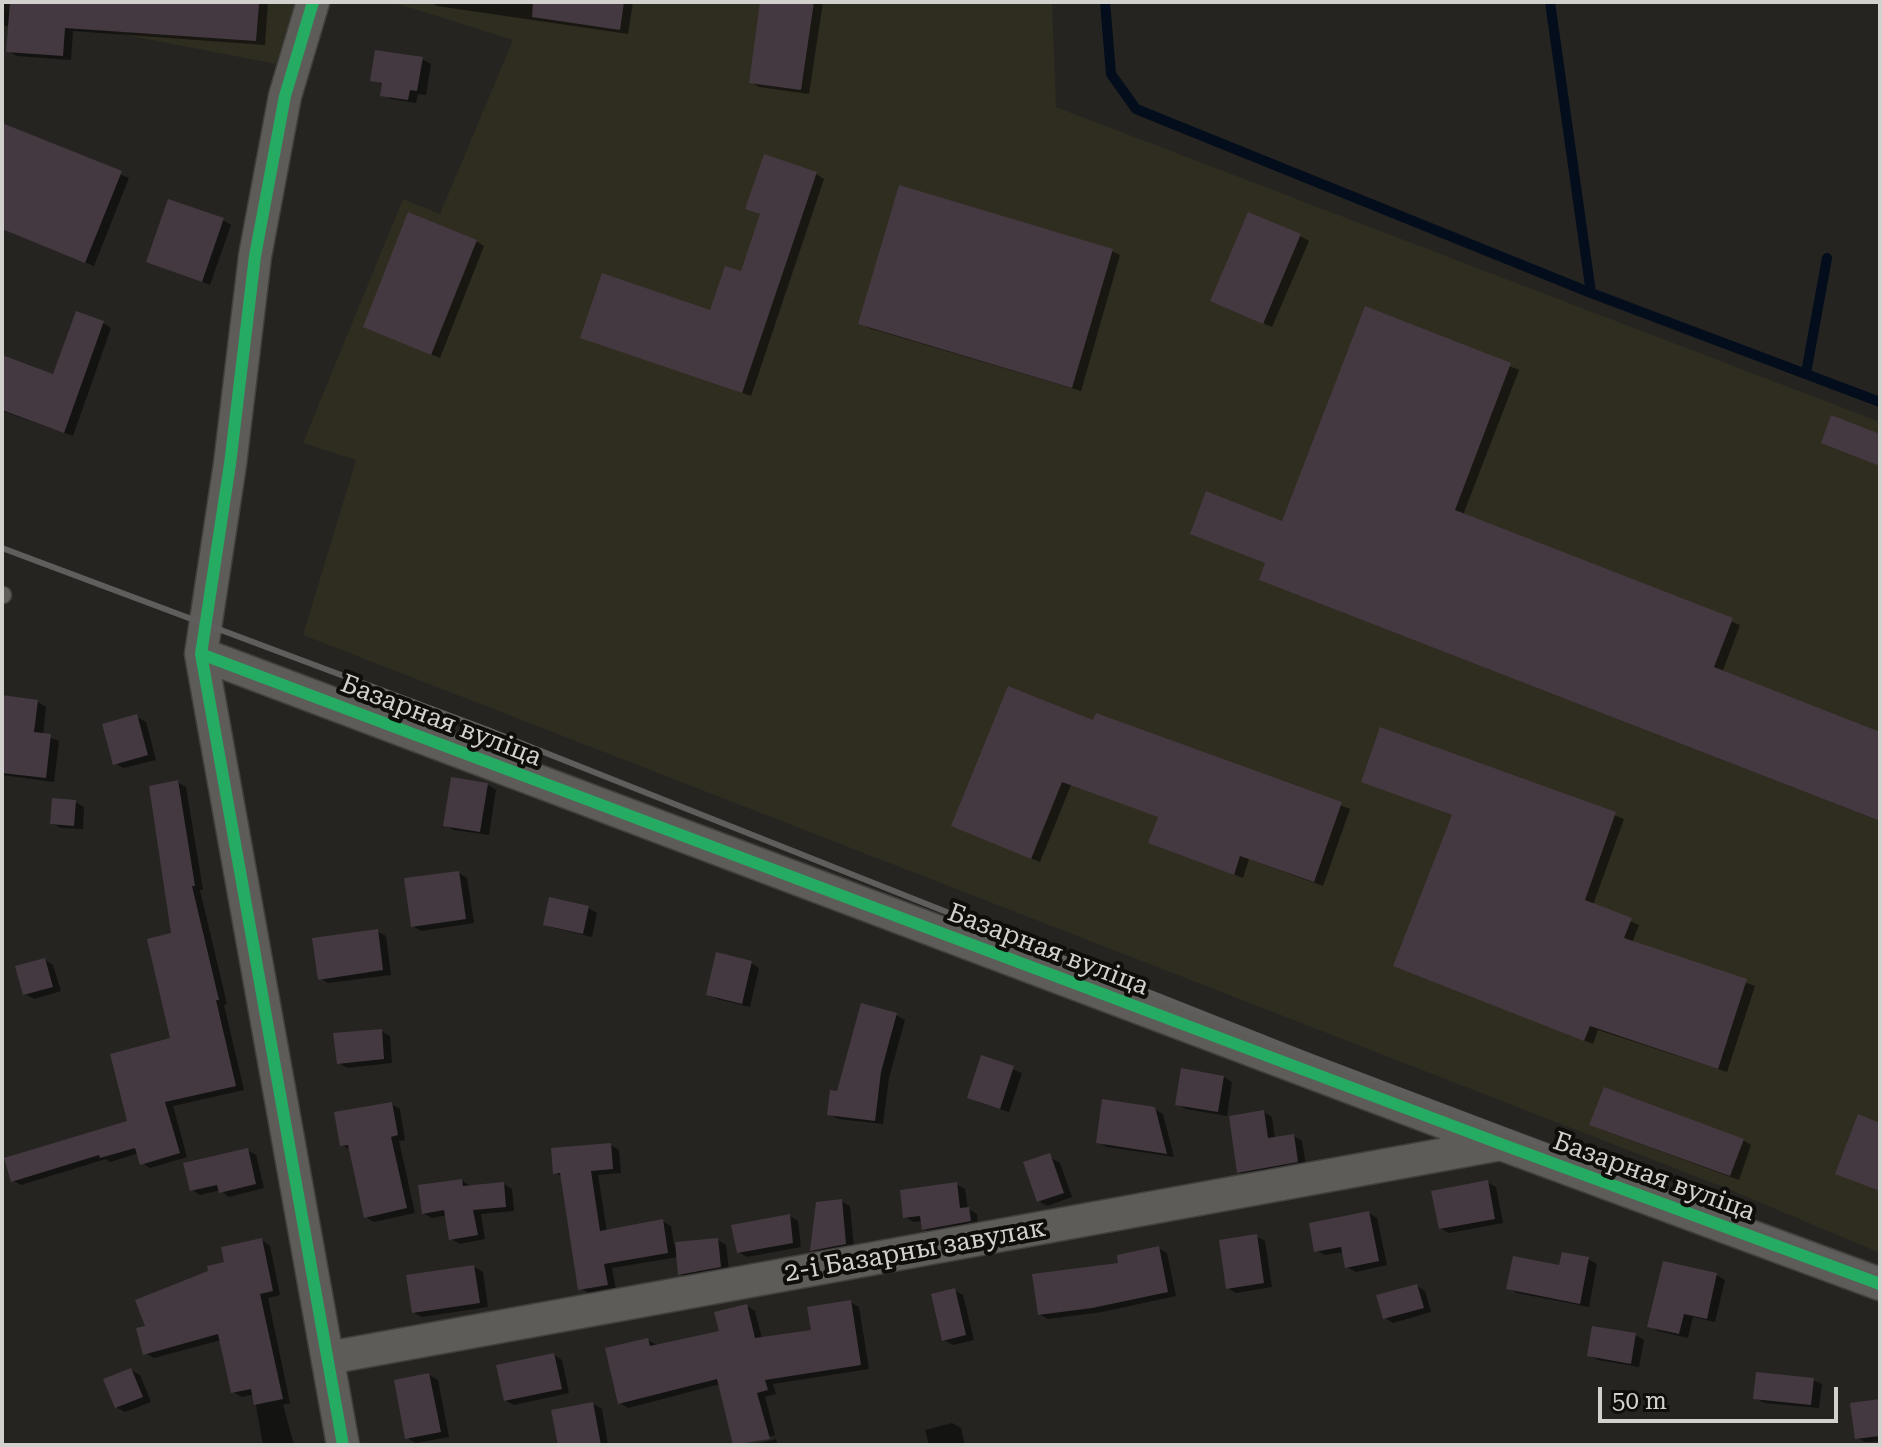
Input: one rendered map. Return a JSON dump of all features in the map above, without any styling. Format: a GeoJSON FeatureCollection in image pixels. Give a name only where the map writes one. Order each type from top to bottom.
{"type":"FeatureCollection","features":[{"type":"Feature","properties":{"kind":"street"},"geometry":{"type":"LineString","coordinates":[[313,2],[285,96],[255,256],[230,464],[201,654],[343,1445]]}},
{"type":"Feature","properties":{"kind":"street","name":"Базарная вуліца"},"geometry":{"type":"LineString","coordinates":[[201,654],[1880,1284]]}},
{"type":"Feature","properties":{"kind":"street","name":"2-і Базарны завулак"},"geometry":{"type":"LineString","coordinates":[[328,1358],[1501,1144]]}},
{"type":"Feature","properties":{"kind":"shaded area"},"geometry":{"type":"Polygon","coordinates":[[[2,2],[295,2],[276,64],[2,11],[2,2]]]}},
{"type":"Feature","properties":{"kind":"shaded area"},"geometry":{"type":"Polygon","coordinates":[[[392,2],[1052,2],[1056,107],[1880,422],[1880,1253],[1728,1189],[303,635],[356,460],[303,443],[403,199],[440,214],[513,40],[392,2]]]}},
{"type":"Feature","properties":{"kind":"building"},"geometry":{"type":"Polygon","coordinates":[[[10,2],[259,4],[256,41],[65,28],[63,56],[6,52],[10,2]]]}},
{"type":"Feature","properties":{"kind":"building"},"geometry":{"type":"Polygon","coordinates":[[[533,2],[624,2],[620,30],[532,17],[533,2]]]}},
{"type":"Feature","properties":{"kind":"building"},"geometry":{"type":"Polygon","coordinates":[[[760,2],[814,2],[801,90],[749,83],[760,2]]]}},
{"type":"Feature","properties":{"kind":"building"},"geometry":{"type":"Polygon","coordinates":[[[375,50],[423,57],[417,91],[410,90],[408,100],[380,96],[382,83],[370,81],[375,50]]]}},
{"type":"Feature","properties":{"kind":"building"},"geometry":{"type":"Polygon","coordinates":[[[2,123],[122,171],[85,263],[2,229],[2,123]]]}},
{"type":"Feature","properties":{"kind":"building"},"geometry":{"type":"Polygon","coordinates":[[[764,154],[817,172],[742,393],[580,338],[602,273],[710,310],[725,266],[741,271],[760,214],[745,209],[764,154]]]}},
{"type":"Feature","properties":{"kind":"building"},"geometry":{"type":"Polygon","coordinates":[[[899,185],[1113,249],[1072,388],[858,324],[899,185]]]}},
{"type":"Feature","properties":{"kind":"building"},"geometry":{"type":"Polygon","coordinates":[[[168,199],[224,218],[202,282],[146,262],[168,199]]]}},
{"type":"Feature","properties":{"kind":"building"},"geometry":{"type":"Polygon","coordinates":[[[408,212],[477,240],[431,355],[363,327],[408,212]]]}},
{"type":"Feature","properties":{"kind":"building"},"geometry":{"type":"Polygon","coordinates":[[[1248,212],[1301,234],[1263,324],[1210,301],[1248,212]]]}},
{"type":"Feature","properties":{"kind":"building"},"geometry":{"type":"Polygon","coordinates":[[[1365,306],[1511,363],[1455,510],[1733,618],[1714,667],[1880,732],[1880,821],[1259,580],[1265,563],[1190,534],[1206,491],[1282,521],[1365,306]]]}},
{"type":"Feature","properties":{"kind":"building"},"geometry":{"type":"Polygon","coordinates":[[[76,311],[104,321],[64,433],[2,410],[2,355],[53,374],[76,311]]]}},
{"type":"Feature","properties":{"kind":"building"},"geometry":{"type":"Polygon","coordinates":[[[1831,415],[1880,434],[1880,466],[1821,443],[1831,415]]]}},
{"type":"Feature","properties":{"kind":"building"},"geometry":{"type":"Polygon","coordinates":[[[1008,686],[1093,720],[1096,713],[1342,802],[1314,882],[1240,856],[1234,875],[1148,843],[1158,817],[1062,782],[1031,859],[951,826],[1008,686]]]}},
{"type":"Feature","properties":{"kind":"building"},"geometry":{"type":"Polygon","coordinates":[[[2,695],[38,700],[34,732],[51,734],[46,778],[2,773],[2,695]]]}},
{"type":"Feature","properties":{"kind":"building"},"geometry":{"type":"Polygon","coordinates":[[[137,714],[148,755],[113,765],[102,724],[137,714]]]}},
{"type":"Feature","properties":{"kind":"building"},"geometry":{"type":"Polygon","coordinates":[[[1380,727],[1616,812],[1585,900],[1632,918],[1624,938],[1747,979],[1718,1069],[1590,1026],[1584,1041],[1393,966],[1452,815],[1361,782],[1380,727]]]}},
{"type":"Feature","properties":{"kind":"building"},"geometry":{"type":"Polygon","coordinates":[[[451,777],[488,783],[480,832],[443,826],[451,777]]]}},
{"type":"Feature","properties":{"kind":"building"},"geometry":{"type":"Polygon","coordinates":[[[178,780],[195,886],[192,886],[236,1086],[165,1102],[180,1153],[140,1165],[135,1148],[100,1158],[99,1155],[11,1182],[4,1158],[127,1121],[110,1054],[170,1038],[147,939],[171,933],[149,786],[178,780]]]}},
{"type":"Feature","properties":{"kind":"building"},"geometry":{"type":"Polygon","coordinates":[[[52,798],[76,800],[74,826],[50,824],[52,798]]]}},
{"type":"Feature","properties":{"kind":"building"},"geometry":{"type":"Polygon","coordinates":[[[459,871],[466,919],[411,927],[404,878],[459,871]]]}},
{"type":"Feature","properties":{"kind":"building"},"geometry":{"type":"Polygon","coordinates":[[[549,897],[589,906],[583,934],[543,925],[549,897]]]}},
{"type":"Feature","properties":{"kind":"building"},"geometry":{"type":"Polygon","coordinates":[[[378,929],[383,970],[318,980],[312,938],[378,929]]]}},
{"type":"Feature","properties":{"kind":"building"},"geometry":{"type":"Polygon","coordinates":[[[716,952],[752,961],[742,1004],[706,995],[716,952]]]}},
{"type":"Feature","properties":{"kind":"building"},"geometry":{"type":"Polygon","coordinates":[[[45,958],[53,987],[23,995],[15,966],[45,958]]]}},
{"type":"Feature","properties":{"kind":"building"},"geometry":{"type":"Polygon","coordinates":[[[861,1003],[897,1013],[881,1072],[875,1121],[827,1115],[830,1090],[837,1091],[861,1003]]]}},
{"type":"Feature","properties":{"kind":"building"},"geometry":{"type":"Polygon","coordinates":[[[382,1029],[384,1059],[337,1064],[333,1033],[382,1029]]]}},
{"type":"Feature","properties":{"kind":"building"},"geometry":{"type":"Polygon","coordinates":[[[981,1055],[1014,1066],[1000,1109],[967,1098],[981,1055]]]}},
{"type":"Feature","properties":{"kind":"building"},"geometry":{"type":"Polygon","coordinates":[[[1181,1068],[1224,1076],[1218,1112],[1175,1105],[1181,1068]]]}},
{"type":"Feature","properties":{"kind":"building"},"geometry":{"type":"Polygon","coordinates":[[[1604,1087],[1744,1139],[1730,1176],[1589,1125],[1604,1087]]]}},
{"type":"Feature","properties":{"kind":"building"},"geometry":{"type":"Polygon","coordinates":[[[1102,1099],[1155,1107],[1167,1154],[1096,1143],[1102,1099]]]}},
{"type":"Feature","properties":{"kind":"building"},"geometry":{"type":"Polygon","coordinates":[[[392,1102],[398,1135],[391,1137],[407,1208],[364,1218],[348,1145],[340,1146],[334,1112],[392,1102]]]}},
{"type":"Feature","properties":{"kind":"building"},"geometry":{"type":"Polygon","coordinates":[[[1264,1110],[1268,1138],[1294,1134],[1298,1162],[1237,1173],[1229,1116],[1264,1110]]]}},
{"type":"Feature","properties":{"kind":"building"},"geometry":{"type":"Polygon","coordinates":[[[1858,1114],[1880,1123],[1880,1191],[1835,1174],[1858,1114]]]}},
{"type":"Feature","properties":{"kind":"building"},"geometry":{"type":"Polygon","coordinates":[[[611,1143],[613,1169],[591,1171],[600,1231],[663,1219],[668,1253],[604,1264],[608,1285],[578,1290],[560,1173],[553,1174],[551,1148],[611,1143]]]}},
{"type":"Feature","properties":{"kind":"building"},"geometry":{"type":"Polygon","coordinates":[[[248,1148],[256,1184],[219,1193],[217,1185],[190,1191],[183,1163],[248,1148]]]}},
{"type":"Feature","properties":{"kind":"building"},"geometry":{"type":"Polygon","coordinates":[[[1050,1153],[1064,1193],[1037,1202],[1023,1162],[1050,1153]]]}},
{"type":"Feature","properties":{"kind":"building"},"geometry":{"type":"Polygon","coordinates":[[[462,1179],[463,1186],[504,1182],[506,1207],[473,1210],[478,1235],[449,1240],[444,1210],[422,1214],[418,1185],[462,1179]]]}},
{"type":"Feature","properties":{"kind":"building"},"geometry":{"type":"Polygon","coordinates":[[[1488,1180],[1495,1219],[1439,1229],[1431,1191],[1488,1180]]]}},
{"type":"Feature","properties":{"kind":"building"},"geometry":{"type":"Polygon","coordinates":[[[957,1182],[960,1208],[969,1207],[971,1221],[922,1230],[920,1216],[903,1218],[900,1190],[957,1182]]]}},
{"type":"Feature","properties":{"kind":"building"},"geometry":{"type":"Polygon","coordinates":[[[842,1199],[846,1244],[810,1251],[816,1202],[842,1199]]]}},
{"type":"Feature","properties":{"kind":"building"},"geometry":{"type":"Polygon","coordinates":[[[1369,1211],[1379,1261],[1345,1268],[1341,1247],[1314,1252],[1309,1223],[1369,1211]]]}},
{"type":"Feature","properties":{"kind":"building"},"geometry":{"type":"Polygon","coordinates":[[[790,1214],[793,1243],[737,1253],[731,1225],[790,1214]]]}},
{"type":"Feature","properties":{"kind":"building"},"geometry":{"type":"Polygon","coordinates":[[[1257,1234],[1264,1283],[1226,1289],[1219,1240],[1257,1234]]]}},
{"type":"Feature","properties":{"kind":"building"},"geometry":{"type":"Polygon","coordinates":[[[262,1238],[273,1291],[260,1294],[283,1399],[254,1405],[251,1389],[231,1393],[218,1334],[143,1355],[136,1328],[145,1326],[135,1300],[208,1271],[207,1266],[224,1262],[221,1247],[262,1238]]]}},
{"type":"Feature","properties":{"kind":"building"},"geometry":{"type":"Polygon","coordinates":[[[718,1238],[721,1267],[678,1275],[675,1242],[718,1238]]]}},
{"type":"Feature","properties":{"kind":"building"},"geometry":{"type":"Polygon","coordinates":[[[1159,1246],[1168,1292],[1092,1308],[1038,1315],[1032,1274],[1118,1263],[1117,1255],[1159,1246]]]}},
{"type":"Feature","properties":{"kind":"building"},"geometry":{"type":"Polygon","coordinates":[[[1562,1252],[1589,1257],[1580,1304],[1506,1289],[1513,1256],[1559,1265],[1562,1252]]]}},
{"type":"Feature","properties":{"kind":"building"},"geometry":{"type":"Polygon","coordinates":[[[1663,1261],[1717,1273],[1707,1319],[1684,1314],[1679,1334],[1647,1327],[1663,1261]]]}},
{"type":"Feature","properties":{"kind":"building"},"geometry":{"type":"Polygon","coordinates":[[[474,1265],[480,1303],[412,1313],[406,1275],[474,1265]]]}},
{"type":"Feature","properties":{"kind":"building"},"geometry":{"type":"Polygon","coordinates":[[[1417,1284],[1424,1308],[1383,1319],[1376,1295],[1417,1284]]]}},
{"type":"Feature","properties":{"kind":"building"},"geometry":{"type":"Polygon","coordinates":[[[955,1288],[966,1335],[942,1341],[931,1294],[955,1288]]]}},
{"type":"Feature","properties":{"kind":"building"},"geometry":{"type":"Polygon","coordinates":[[[851,1300],[861,1365],[765,1380],[768,1390],[757,1393],[770,1439],[733,1445],[717,1379],[618,1404],[605,1348],[648,1338],[650,1346],[719,1331],[714,1312],[747,1304],[755,1338],[811,1330],[807,1307],[851,1300]]]}},
{"type":"Feature","properties":{"kind":"building"},"geometry":{"type":"Polygon","coordinates":[[[1592,1326],[1636,1333],[1631,1364],[1587,1356],[1592,1326]]]}},
{"type":"Feature","properties":{"kind":"building"},"geometry":{"type":"Polygon","coordinates":[[[554,1353],[562,1389],[504,1401],[496,1365],[554,1353]]]}},
{"type":"Feature","properties":{"kind":"building"},"geometry":{"type":"Polygon","coordinates":[[[131,1368],[143,1397],[115,1408],[103,1379],[131,1368]]]}},
{"type":"Feature","properties":{"kind":"building"},"geometry":{"type":"Polygon","coordinates":[[[1756,1372],[1814,1378],[1811,1405],[1753,1399],[1756,1372]]]}},
{"type":"Feature","properties":{"kind":"building"},"geometry":{"type":"Polygon","coordinates":[[[429,1373],[441,1432],[405,1439],[394,1380],[429,1373]]]}},
{"type":"Feature","properties":{"kind":"building"},"geometry":{"type":"Polygon","coordinates":[[[1880,1399],[1880,1436],[1855,1439],[1850,1403],[1880,1399]]]}},
{"type":"Feature","properties":{"kind":"building"},"geometry":{"type":"Polygon","coordinates":[[[593,1402],[601,1445],[558,1445],[551,1410],[593,1402]]]}},
{"type":"Feature","properties":{"kind":"waterway"},"geometry":{"type":"LineString","coordinates":[[1105,2],[1111,74],[1136,109],[1591,293],[1880,402]]}},
{"type":"Feature","properties":{"kind":"waterway"},"geometry":{"type":"LineString","coordinates":[[1550,2],[1591,293]]}},
{"type":"Feature","properties":{"kind":"waterway"},"geometry":{"type":"LineString","coordinates":[[1806,373],[1827,258]]}},
{"type":"Feature","properties":{"kind":"railway"},"geometry":{"type":"LineString","coordinates":[[2,548],[488,730],[1307,1055],[1880,1273]]}},
{"type":"Feature","properties":{"kind":"cycle path"},"geometry":{"type":"LineString","coordinates":[[313,2],[285,96],[255,256],[230,464],[201,654],[343,1445]]}},
{"type":"Feature","properties":{"kind":"cycle path"},"geometry":{"type":"LineString","coordinates":[[201,654],[1880,1284]]}}]}
